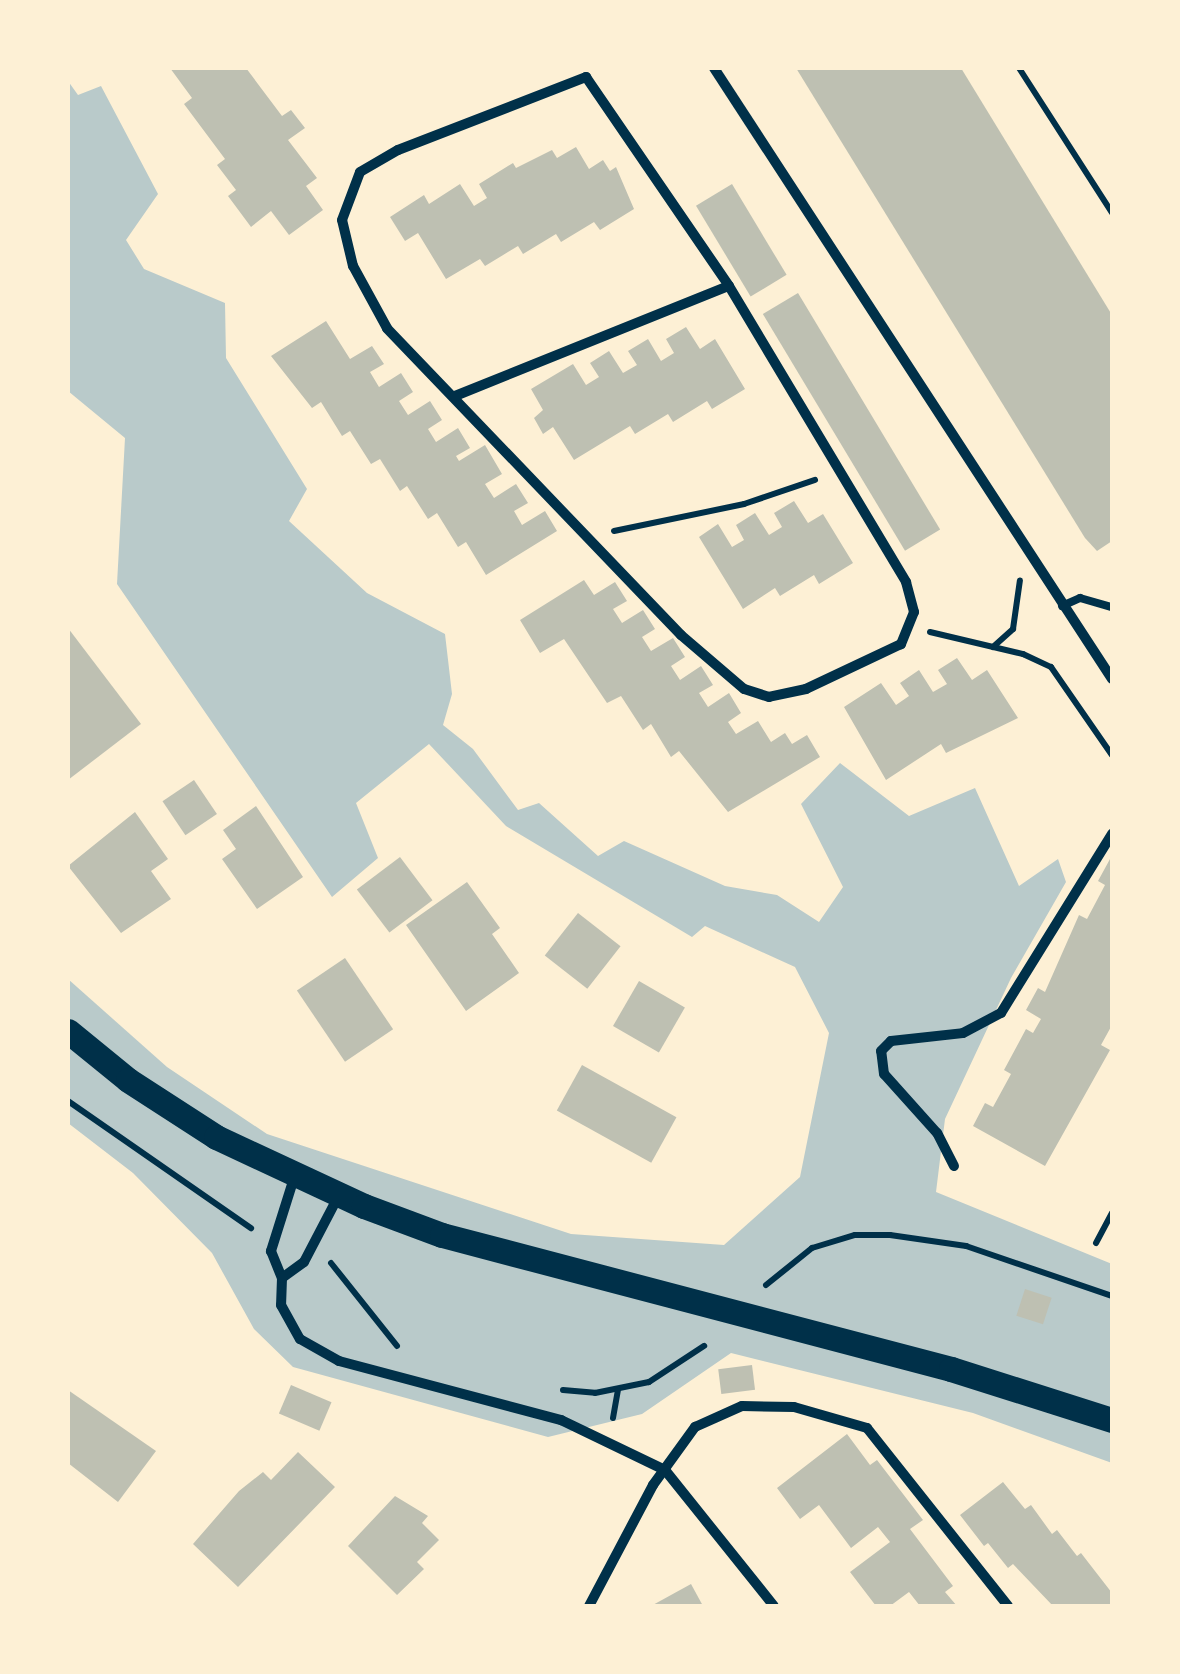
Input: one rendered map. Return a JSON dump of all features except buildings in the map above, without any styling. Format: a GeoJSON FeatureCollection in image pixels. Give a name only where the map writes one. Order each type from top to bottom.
{"type":"FeatureCollection","features":[{"type":"Feature","properties":{"kind":"main road"},"geometry":{"type":"LineString","coordinates":[[68,1031],[161,1104],[294,1178],[338,1197],[442,1234],[951,1369],[1112,1420]]}},
{"type":"Feature","properties":{"kind":"street"},"geometry":{"type":"LineString","coordinates":[[714,68],[1112,679]]}},
{"type":"Feature","properties":{"kind":"street"},"geometry":{"type":"LineString","coordinates":[[583,72],[729,286],[906,582],[912,628],[894,648],[806,689],[769,697],[734,682],[590,540],[387,328],[370,302],[345,240],[350,186],[398,150],[583,72]]}},
{"type":"Feature","properties":{"kind":"street"},"geometry":{"type":"LineString","coordinates":[[455,396],[729,286]]}},
{"type":"Feature","properties":{"kind":"street"},"geometry":{"type":"LineString","coordinates":[[954,1166],[937,1132],[884,1074],[881,1052],[891,1042],[963,1033],[1001,1013],[1021,990],[1112,834]]}},
{"type":"Feature","properties":{"kind":"street"},"geometry":{"type":"LineString","coordinates":[[294,1178],[270,1236],[282,1278],[281,1305],[288,1321],[319,1352],[562,1420],[664,1470],[774,1606]]}},
{"type":"Feature","properties":{"kind":"street"},"geometry":{"type":"LineString","coordinates":[[282,1278],[308,1253],[338,1197]]}},
{"type":"Feature","properties":{"kind":"street"},"geometry":{"type":"LineString","coordinates":[[589,1606],[664,1470],[695,1427],[742,1406],[794,1407],[867,1428],[1008,1606]]}},
{"type":"Feature","properties":{"kind":"lane"},"geometry":{"type":"LineString","coordinates":[[1062,606],[1080,598],[1112,606]]}},
{"type":"Feature","properties":{"kind":"path"},"geometry":{"type":"LineString","coordinates":[[1019,68],[1112,213]]}},
{"type":"Feature","properties":{"kind":"path"},"geometry":{"type":"LineString","coordinates":[[590,540],[744,504],[839,470]]}},
{"type":"Feature","properties":{"kind":"path"},"geometry":{"type":"LineString","coordinates":[[992,648],[1013,629],[1015,586],[1034,560]]}},
{"type":"Feature","properties":{"kind":"path"},"geometry":{"type":"LineString","coordinates":[[912,628],[1051,667],[1112,755]]}},
{"type":"Feature","properties":{"kind":"path"},"geometry":{"type":"LineString","coordinates":[[68,1100],[242,1224],[270,1236]]}},
{"type":"Feature","properties":{"kind":"path"},"geometry":{"type":"LineString","coordinates":[[1096,1243],[1112,1213]]}},
{"type":"Feature","properties":{"kind":"path"},"geometry":{"type":"LineString","coordinates":[[766,1285],[812,1248],[856,1234],[890,1235],[966,1246],[1112,1296]]}},
{"type":"Feature","properties":{"kind":"path"},"geometry":{"type":"LineString","coordinates":[[308,1253],[335,1264],[382,1334],[416,1353]]}},
{"type":"Feature","properties":{"kind":"path"},"geometry":{"type":"LineString","coordinates":[[553,1389],[627,1389],[688,1362],[704,1346]]}},
{"type":"Feature","properties":{"kind":"shaded area"},"geometry":{"type":"Polygon","coordinates":[[[68,81],[78,95],[101,86],[158,194],[126,240],[144,269],[225,303],[226,358],[307,489],[289,521],[367,593],[445,634],[452,694],[443,725],[473,749],[518,810],[539,803],[598,856],[624,841],[725,886],[777,895],[819,922],[843,887],[801,804],[840,763],[909,816],[975,788],[1019,886],[1058,859],[1066,882],[1011,978],[945,1119],[936,1192],[1112,1264],[1112,1463],[973,1413],[731,1353],[642,1414],[548,1437],[293,1367],[254,1329],[212,1253],[133,1173],[68,1123],[68,979],[167,1067],[267,1134],[571,1234],[724,1245],[800,1177],[829,1033],[795,967],[705,926],[692,937],[506,826],[429,744],[356,803],[378,858],[332,897],[117,584],[125,438],[68,391],[68,81]]]}}]}
